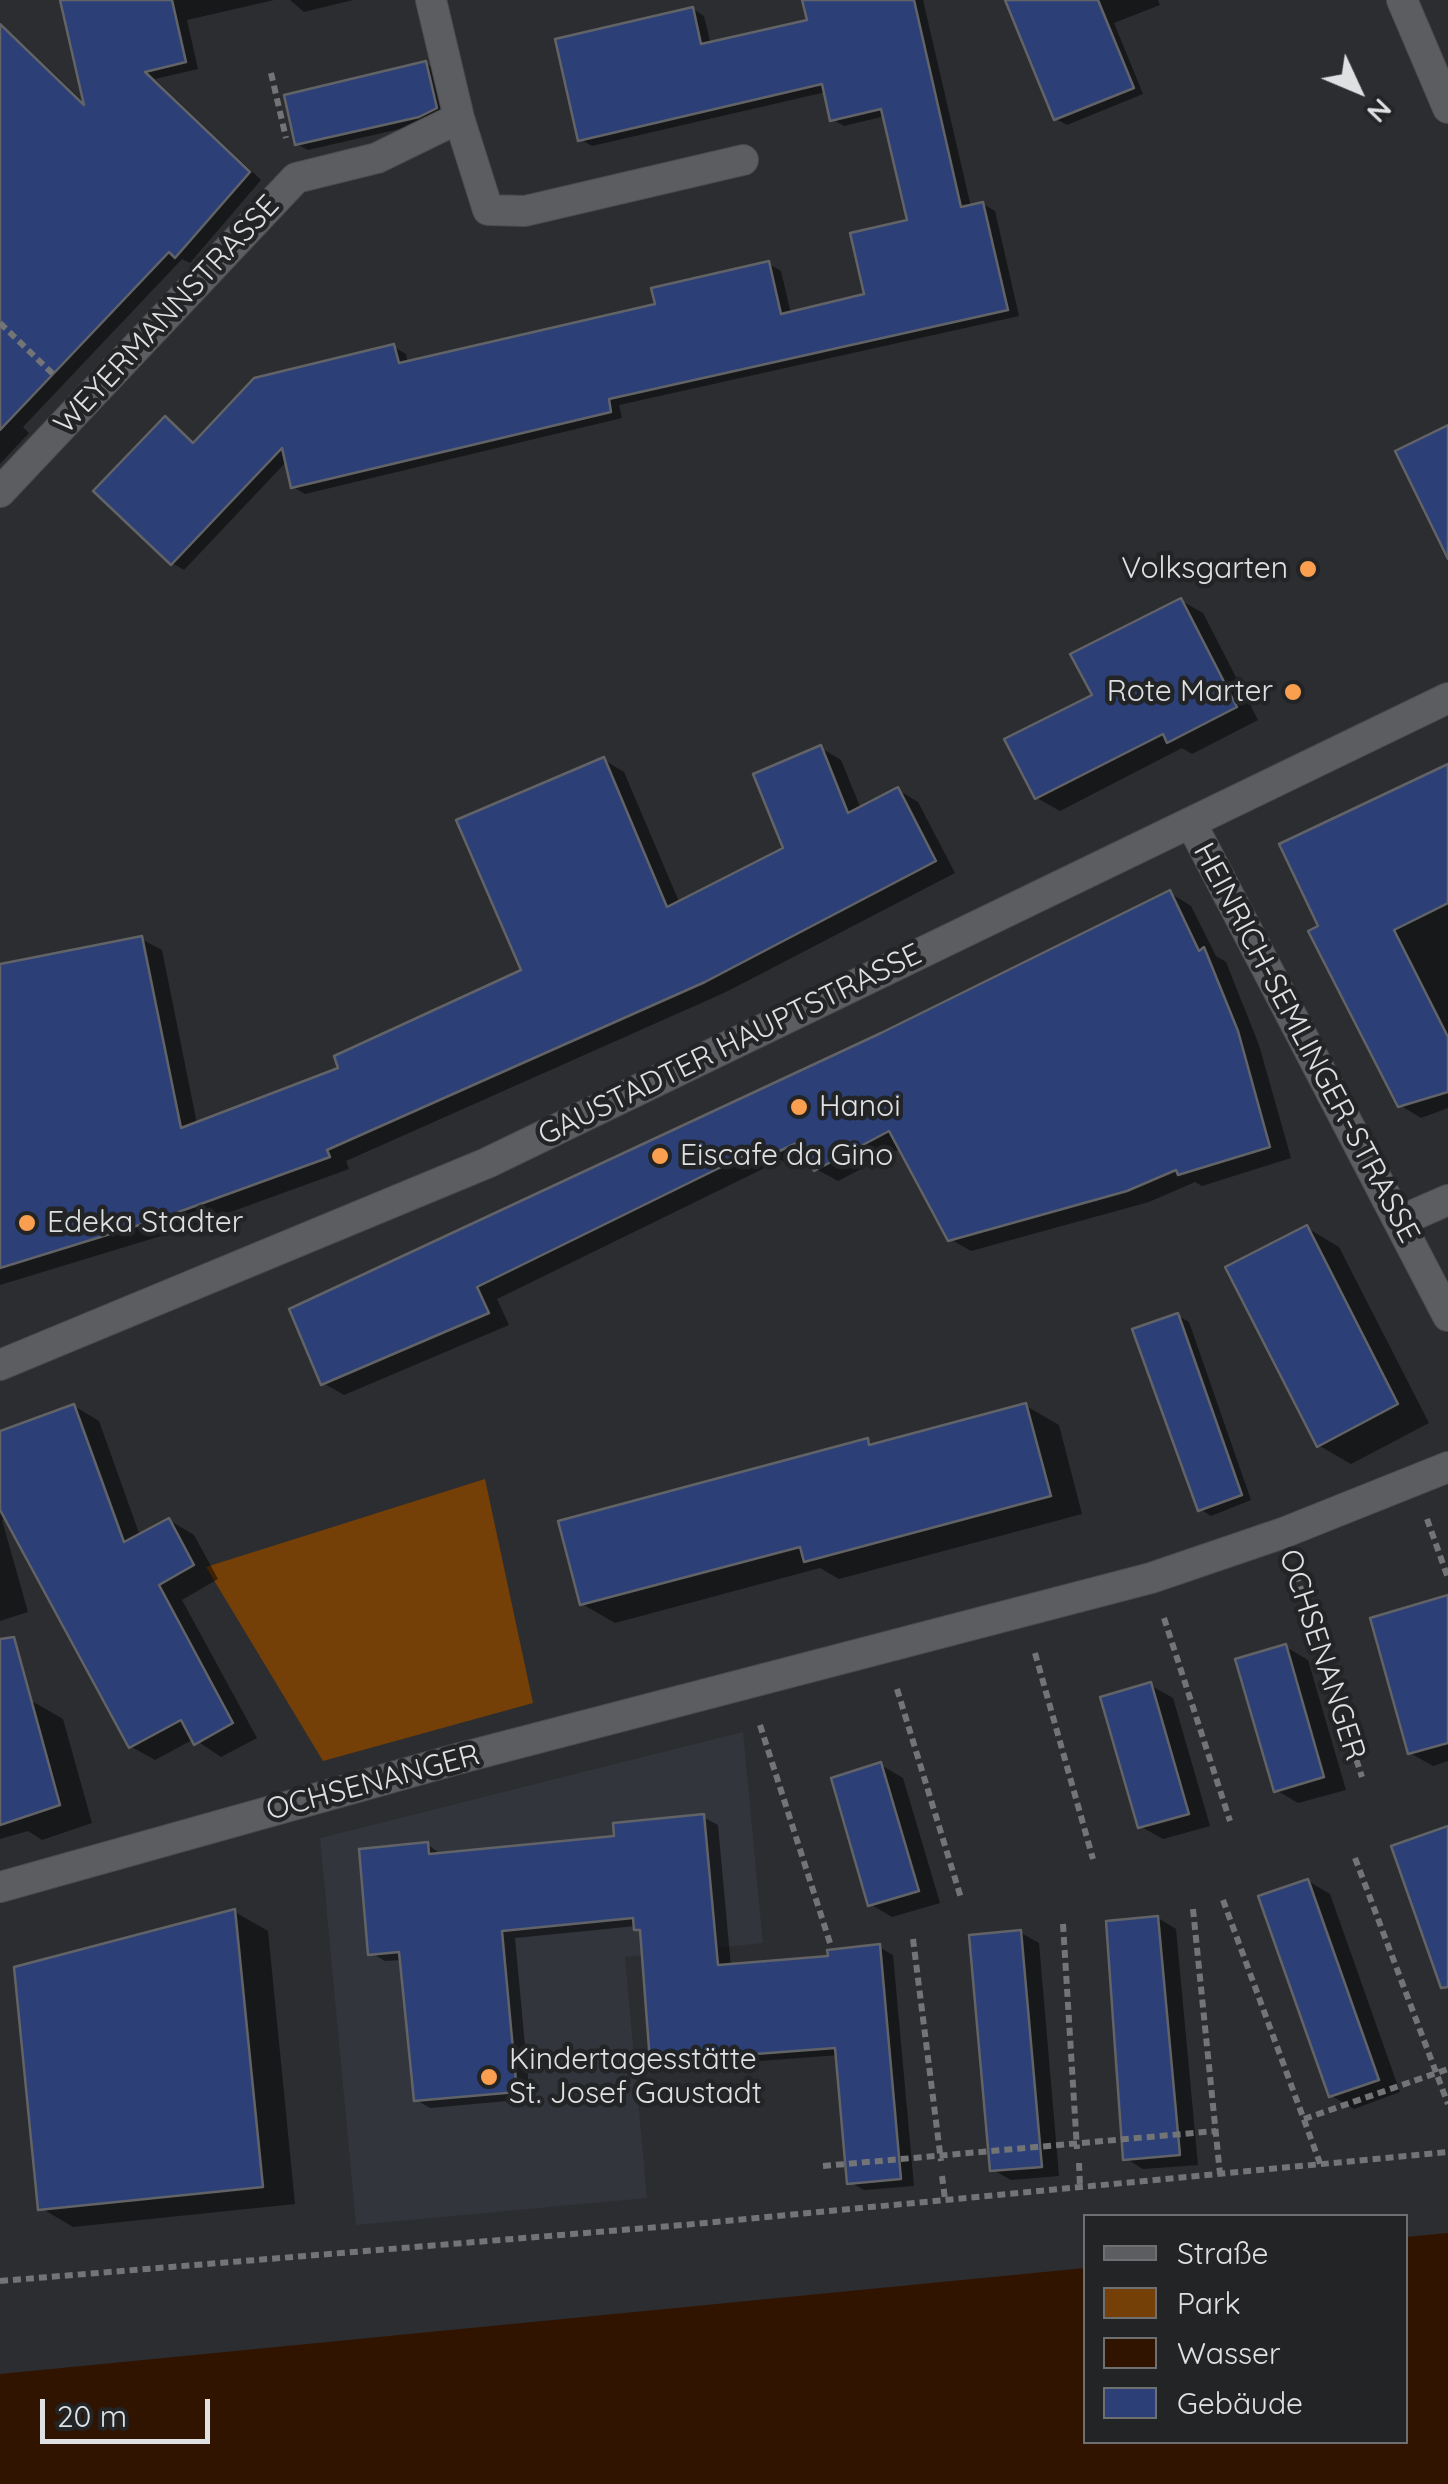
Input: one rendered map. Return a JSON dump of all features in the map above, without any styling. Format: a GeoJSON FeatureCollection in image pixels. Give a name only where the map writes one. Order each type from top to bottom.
{"type":"FeatureCollection","features":[{"type":"Feature","properties":{"kind":"street"},"geometry":{"type":"LineString","coordinates":[[431,0],[459,118],[488,210],[524,211],[743,160]]}},
{"type":"Feature","properties":{"kind":"street"},"geometry":{"type":"LineString","coordinates":[[1402,0],[1448,108]]}},
{"type":"Feature","properties":{"kind":"street","name":"WEYERMANNSTRASSE"},"geometry":{"type":"LineString","coordinates":[[0,492],[296,178],[377,158],[459,118]]}},
{"type":"Feature","properties":{"kind":"street","name":"GAUSTADTER HAUPTSTRASSE"},"geometry":{"type":"LineString","coordinates":[[0,1365],[487,1163],[1448,698]]}},
{"type":"Feature","properties":{"kind":"street","name":"HEINRICH-SEMLINGER-STRASSE"},"geometry":{"type":"LineString","coordinates":[[1191,823],[1448,1316]]}},
{"type":"Feature","properties":{"kind":"street"},"geometry":{"type":"LineString","coordinates":[[1400,1221],[1448,1200]]}},
{"type":"Feature","properties":{"kind":"street","name":"OCHSENANGER"},"geometry":{"type":"LineString","coordinates":[[0,1887],[457,1759],[1150,1578],[1283,1534],[1448,1467]]}},
{"type":"Feature","properties":{"kind":"path"},"geometry":{"type":"LineString","coordinates":[[270,73],[296,178]]}},
{"type":"Feature","properties":{"kind":"path"},"geometry":{"type":"LineString","coordinates":[[0,323],[83,402]]}},
{"type":"Feature","properties":{"kind":"path"},"geometry":{"type":"LineString","coordinates":[[1414,1480],[1448,1578]]}},
{"type":"Feature","properties":{"kind":"path","name":"OCHSENANGER"},"geometry":{"type":"LineString","coordinates":[[1283,1534],[1362,1777]]}},
{"type":"Feature","properties":{"kind":"path"},"geometry":{"type":"LineString","coordinates":[[1150,1578],[1230,1821]]}},
{"type":"Feature","properties":{"kind":"path"},"geometry":{"type":"LineString","coordinates":[[1023,1612],[1093,1859]]}},
{"type":"Feature","properties":{"kind":"path"},"geometry":{"type":"LineString","coordinates":[[885,1649],[960,1898]]}},
{"type":"Feature","properties":{"kind":"path"},"geometry":{"type":"LineString","coordinates":[[748,1685],[830,1943]]}},
{"type":"Feature","properties":{"kind":"path"},"geometry":{"type":"LineString","coordinates":[[1355,1858],[1448,2104]]}},
{"type":"Feature","properties":{"kind":"path"},"geometry":{"type":"LineString","coordinates":[[1223,1900],[1322,2166]]}},
{"type":"Feature","properties":{"kind":"path"},"geometry":{"type":"LineString","coordinates":[[1193,1909],[1220,2174]]}},
{"type":"Feature","properties":{"kind":"path"},"geometry":{"type":"LineString","coordinates":[[1062,1924],[1077,2145]]}},
{"type":"Feature","properties":{"kind":"path"},"geometry":{"type":"LineString","coordinates":[[913,1939],[940,2157]]}},
{"type":"Feature","properties":{"kind":"path"},"geometry":{"type":"LineString","coordinates":[[1304,2120],[1448,2068]]}},
{"type":"Feature","properties":{"kind":"path"},"geometry":{"type":"LineString","coordinates":[[823,2166],[1216,2131]]}},
{"type":"Feature","properties":{"kind":"path"},"geometry":{"type":"LineString","coordinates":[[0,2282],[682,2226],[1448,2152]]}},
{"type":"Feature","properties":{"kind":"path"},"geometry":{"type":"LineString","coordinates":[[1078,2164],[1080,2186]]}},
{"type":"Feature","properties":{"kind":"path"},"geometry":{"type":"LineString","coordinates":[[942,2176],[945,2198]]}},
{"type":"Feature","properties":{"kind":"shaded area","name":"Kindertagesstätte St. Josef Gaustadt"},"geometry":{"type":"Polygon","coordinates":[[[743,1732],[763,1943],[625,1957],[647,2198],[356,2225],[320,1838],[743,1732]]]}},
{"type":"Feature","properties":{"kind":"green space"},"geometry":{"type":"Polygon","coordinates":[[[485,1479],[533,1703],[323,1761],[206,1567],[485,1479]]]}},
{"type":"Feature","properties":{"kind":"water"},"geometry":{"type":"Polygon","coordinates":[[[1448,2233],[1448,2484],[0,2484],[0,2374],[1083,2268],[1083,2444],[1408,2444],[1408,2237],[1448,2233]]]}},
{"type":"Feature","properties":{"kind":"building"},"geometry":{"type":"Polygon","coordinates":[[[60,0],[172,0],[186,62],[145,72],[250,172],[175,258],[169,252],[0,430],[0,24],[84,105],[60,0]]]}},
{"type":"Feature","properties":{"kind":"building"},"geometry":{"type":"Polygon","coordinates":[[[802,0],[914,0],[961,207],[983,202],[1008,310],[609,399],[611,412],[291,488],[282,448],[171,565],[93,491],[165,416],[193,443],[254,378],[394,344],[399,363],[655,304],[651,288],[769,261],[781,314],[864,294],[850,233],[907,220],[881,109],[830,121],[822,84],[578,141],[555,39],[693,7],[701,44],[807,20],[802,0]]]}},
{"type":"Feature","properties":{"kind":"building"},"geometry":{"type":"Polygon","coordinates":[[[1005,0],[1098,0],[1134,88],[1054,120],[1005,0]]]}},
{"type":"Feature","properties":{"kind":"building"},"geometry":{"type":"Polygon","coordinates":[[[426,61],[437,108],[419,117],[295,145],[284,95],[426,61]]]}},
{"type":"Feature","properties":{"kind":"building"},"geometry":{"type":"Polygon","coordinates":[[[1448,425],[1448,559],[1395,451],[1448,425]]]}},
{"type":"Feature","properties":{"kind":"building"},"geometry":{"type":"Polygon","coordinates":[[[1181,598],[1237,707],[1167,743],[1163,734],[1035,799],[1004,739],[1092,695],[1070,654],[1181,598]]]}},
{"type":"Feature","properties":{"kind":"building"},"geometry":{"type":"Polygon","coordinates":[[[821,745],[848,813],[898,787],[936,861],[705,982],[327,1150],[330,1157],[162,1218],[0,1268],[0,964],[142,936],[181,1128],[338,1068],[334,1056],[521,970],[456,820],[604,757],[667,907],[783,848],[753,774],[821,745]]]}},
{"type":"Feature","properties":{"kind":"building"},"geometry":{"type":"Polygon","coordinates":[[[1448,764],[1448,903],[1394,930],[1448,1037],[1448,1092],[1398,1107],[1308,931],[1318,926],[1279,844],[1448,764]]]}},
{"type":"Feature","properties":{"kind":"building"},"geometry":{"type":"Polygon","coordinates":[[[1170,890],[1199,951],[1204,947],[1238,1031],[1270,1147],[1178,1175],[1176,1170],[1127,1191],[948,1241],[889,1131],[814,1171],[801,1141],[769,1156],[764,1146],[477,1287],[489,1313],[321,1385],[289,1309],[881,1033],[1170,890]]]}},
{"type":"Feature","properties":{"kind":"building"},"geometry":{"type":"Polygon","coordinates":[[[1307,1225],[1398,1404],[1317,1447],[1225,1267],[1307,1225]]]}},
{"type":"Feature","properties":{"kind":"building"},"geometry":{"type":"Polygon","coordinates":[[[1178,1313],[1242,1495],[1198,1511],[1132,1329],[1178,1313]]]}},
{"type":"Feature","properties":{"kind":"building"},"geometry":{"type":"Polygon","coordinates":[[[1026,1403],[1051,1496],[804,1562],[800,1547],[580,1605],[558,1521],[868,1438],[869,1445],[1026,1403]]]}},
{"type":"Feature","properties":{"kind":"building"},"geometry":{"type":"Polygon","coordinates":[[[74,1404],[124,1542],[169,1518],[194,1565],[159,1585],[233,1723],[194,1745],[181,1720],[129,1748],[0,1510],[0,1431],[74,1404]]]}},
{"type":"Feature","properties":{"kind":"building"},"geometry":{"type":"Polygon","coordinates":[[[1448,1595],[1448,1743],[1408,1754],[1370,1618],[1448,1595]]]}},
{"type":"Feature","properties":{"kind":"building"},"geometry":{"type":"Polygon","coordinates":[[[14,1637],[60,1805],[0,1825],[0,1639],[14,1637]]]}},
{"type":"Feature","properties":{"kind":"building"},"geometry":{"type":"Polygon","coordinates":[[[1286,1644],[1324,1777],[1274,1792],[1235,1659],[1286,1644]]]}},
{"type":"Feature","properties":{"kind":"building"},"geometry":{"type":"Polygon","coordinates":[[[1151,1682],[1189,1814],[1138,1828],[1100,1697],[1151,1682]]]}},
{"type":"Feature","properties":{"kind":"building"},"geometry":{"type":"Polygon","coordinates":[[[881,1762],[919,1891],[868,1906],[831,1778],[881,1762]]]}},
{"type":"Feature","properties":{"kind":"building"},"geometry":{"type":"Polygon","coordinates":[[[704,1814],[718,1965],[828,1956],[827,1950],[880,1944],[901,2179],[847,2184],[835,2048],[650,2062],[640,1930],[634,1930],[633,1918],[502,1931],[517,2092],[414,2101],[399,1952],[368,1955],[359,1849],[428,1842],[429,1854],[614,1836],[613,1823],[704,1814]]]}},
{"type":"Feature","properties":{"kind":"building"},"geometry":{"type":"Polygon","coordinates":[[[1448,1826],[1448,1987],[1441,1988],[1391,1846],[1448,1826]]]}},
{"type":"Feature","properties":{"kind":"building"},"geometry":{"type":"Polygon","coordinates":[[[1308,1879],[1379,2080],[1329,2097],[1258,1896],[1308,1879]]]}},
{"type":"Feature","properties":{"kind":"building"},"geometry":{"type":"Polygon","coordinates":[[[235,1909],[263,2187],[38,2210],[14,1967],[235,1909]]]}},
{"type":"Feature","properties":{"kind":"building"},"geometry":{"type":"Polygon","coordinates":[[[1158,1916],[1180,2155],[1123,2160],[1106,1921],[1158,1916]]]}},
{"type":"Feature","properties":{"kind":"building"},"geometry":{"type":"Polygon","coordinates":[[[1021,1930],[1042,2167],[990,2171],[969,1935],[1021,1930]]]}},
{"type":"Feature","properties":{"kind":"place","name":"Volksgarten"},"geometry":{"type":"Point","coordinates":[1308,569]}},
{"type":"Feature","properties":{"kind":"place","name":"Rote Marter"},"geometry":{"type":"Point","coordinates":[1293,692]}},
{"type":"Feature","properties":{"kind":"place","name":"Hanoi"},"geometry":{"type":"Point","coordinates":[799,1107]}},
{"type":"Feature","properties":{"kind":"place","name":"Eiscafe da Gino"},"geometry":{"type":"Point","coordinates":[660,1156]}},
{"type":"Feature","properties":{"kind":"place","name":"Edeka Stadter"},"geometry":{"type":"Point","coordinates":[27,1223]}},
{"type":"Feature","properties":{"kind":"place","name":"Kindertagesstätte St. Josef Gaustadt"},"geometry":{"type":"Point","coordinates":[489,2077]}}]}
